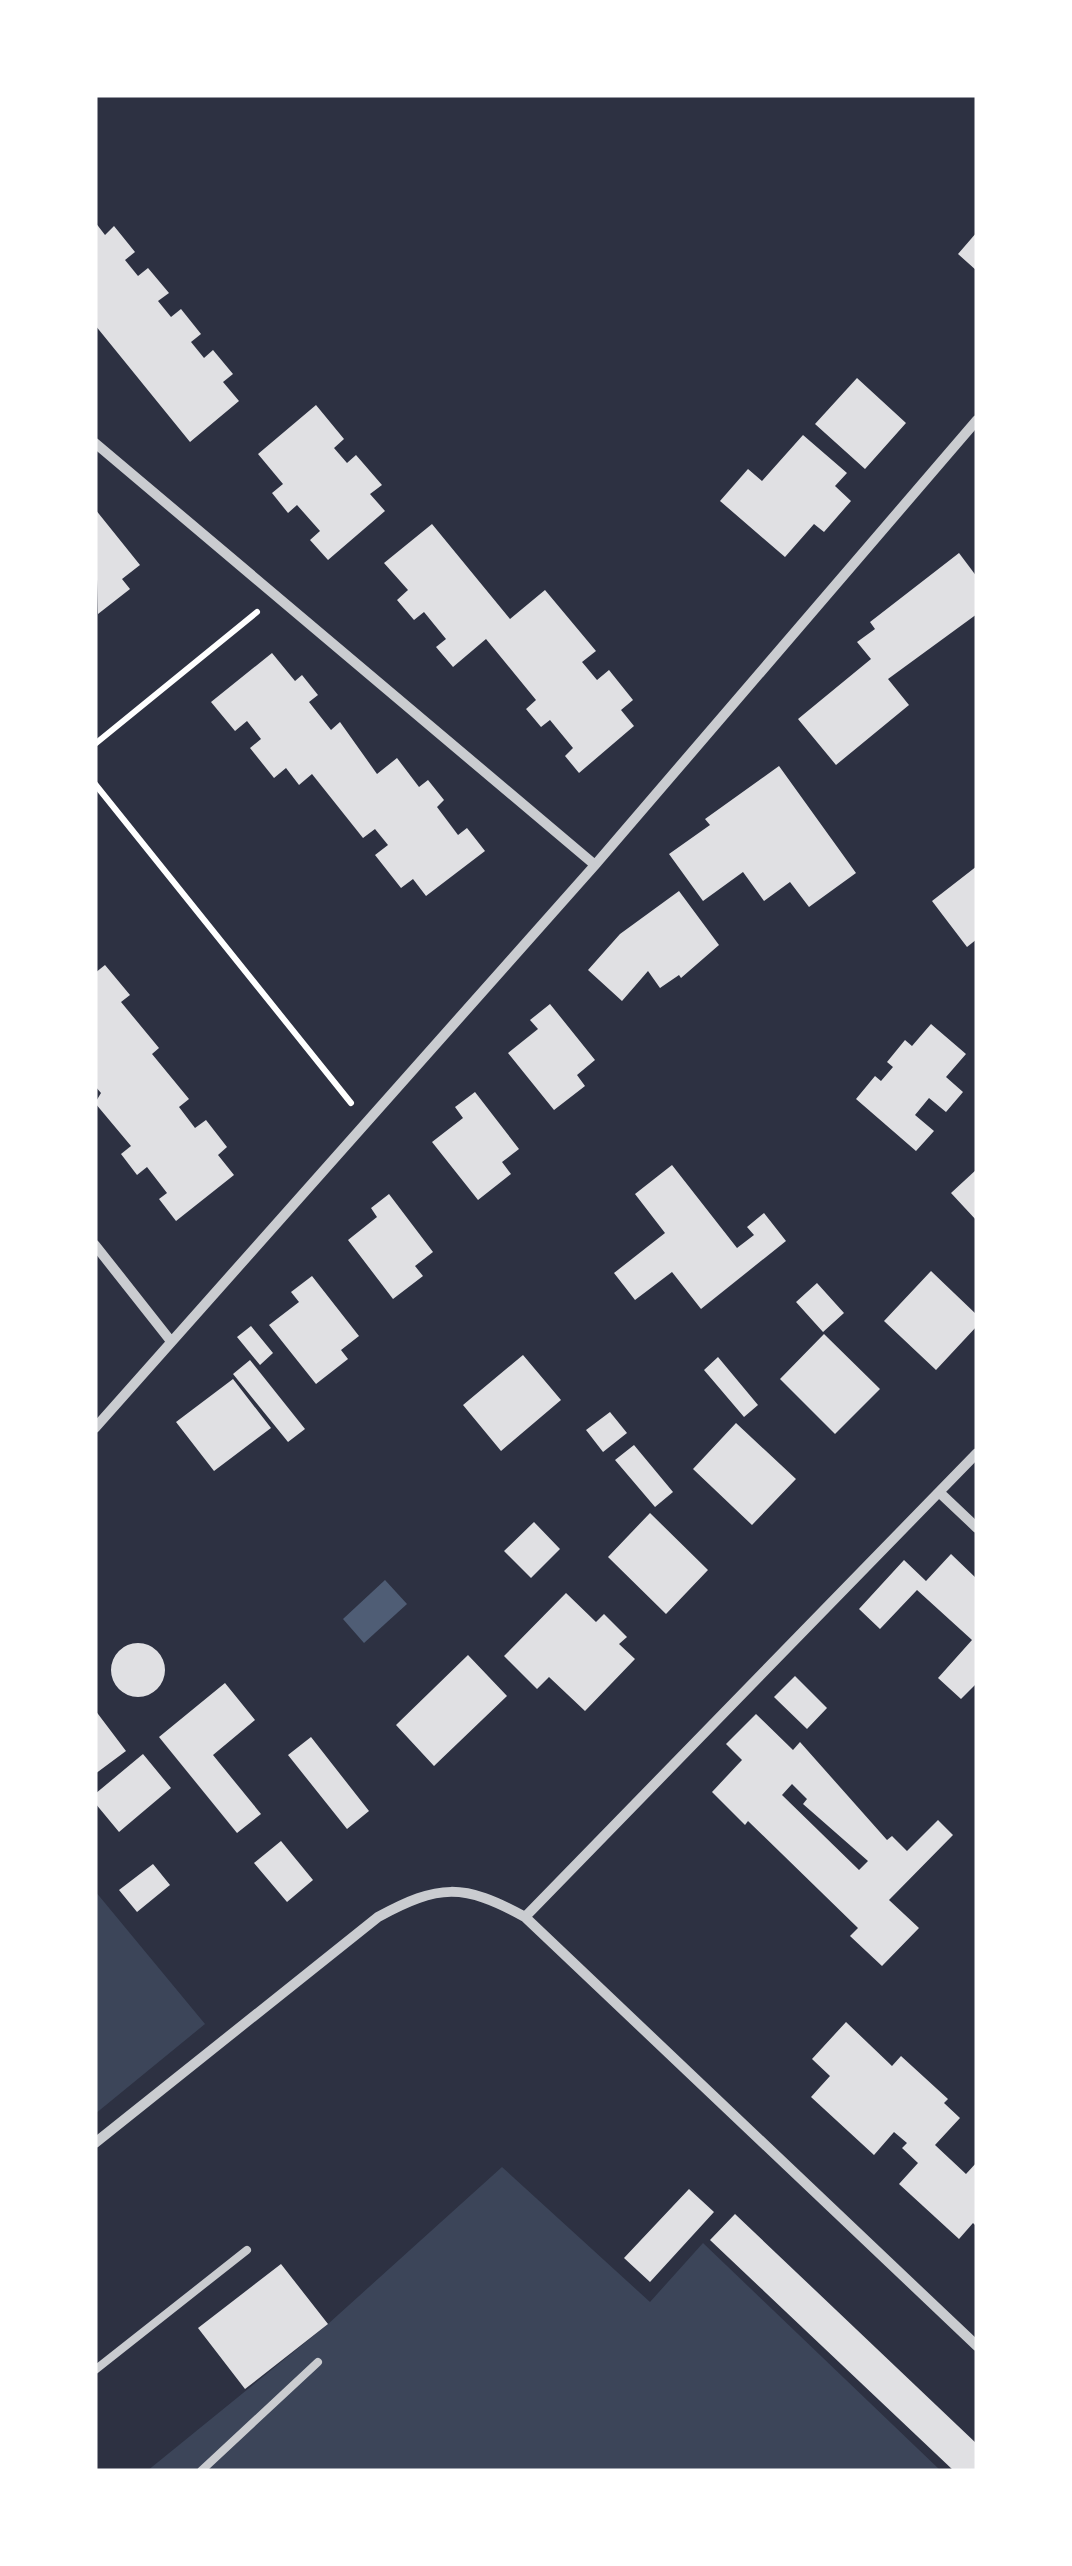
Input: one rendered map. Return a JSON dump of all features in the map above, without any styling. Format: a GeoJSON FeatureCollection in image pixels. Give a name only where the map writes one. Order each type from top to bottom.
{"type":"FeatureCollection","features":[{"type":"Feature","properties":{"kind":"street"},"geometry":{"type":"LineString","coordinates":[[95,1428],[595,865],[977,420]]}},
{"type":"Feature","properties":{"kind":"street"},"geometry":{"type":"LineString","coordinates":[[95,443],[595,865]]}},
{"type":"Feature","properties":{"kind":"street"},"geometry":{"type":"LineString","coordinates":[[95,1245],[170,1340]]}},
{"type":"Feature","properties":{"kind":"street"},"geometry":{"type":"LineString","coordinates":[[525,1917],[977,1452]]}},
{"type":"Feature","properties":{"kind":"street"},"geometry":{"type":"LineString","coordinates":[[939,1492],[977,1528]]}},
{"type":"Feature","properties":{"kind":"street"},"geometry":{"type":"LineString","coordinates":[[95,2143],[392,1909],[422,1894],[450,1889],[494,1900],[525,1917],[977,2346]]}},
{"type":"Feature","properties":{"kind":"lane"},"geometry":{"type":"LineString","coordinates":[[95,2370],[247,2250]]}},
{"type":"Feature","properties":{"kind":"lane"},"geometry":{"type":"LineString","coordinates":[[200,2471],[318,2362]]}},
{"type":"Feature","properties":{"kind":"path"},"geometry":{"type":"LineString","coordinates":[[95,744],[276,596]]}},
{"type":"Feature","properties":{"kind":"path"},"geometry":{"type":"LineString","coordinates":[[95,784],[366,1122]]}},
{"type":"Feature","properties":{"kind":"shaded area"},"geometry":{"type":"Polygon","coordinates":[[[385,1580],[407,1604],[364,1643],[343,1619],[385,1580]]]}},
{"type":"Feature","properties":{"kind":"shaded area"},"geometry":{"type":"Polygon","coordinates":[[[95,1891],[205,2024],[95,2114],[95,1891]]]}},
{"type":"Feature","properties":{"kind":"shaded area"},"geometry":{"type":"Polygon","coordinates":[[[502,2167],[650,2302],[703,2243],[941,2471],[147,2471],[328,2324],[502,2167]]]}},
{"type":"Feature","properties":{"kind":"building"},"geometry":{"type":"Polygon","coordinates":[[[95,222],[105,235],[114,226],[135,252],[125,260],[138,276],[148,268],[169,293],[158,301],[171,317],[181,309],[201,334],[191,342],[204,358],[213,350],[233,374],[223,382],[239,401],[190,442],[95,325],[95,222]]]}},
{"type":"Feature","properties":{"kind":"building"},"geometry":{"type":"Polygon","coordinates":[[[977,232],[977,271],[958,254],[977,232]]]}},
{"type":"Feature","properties":{"kind":"building"},"geometry":{"type":"Polygon","coordinates":[[[857,378],[906,423],[865,469],[815,424],[857,378]]]}},
{"type":"Feature","properties":{"kind":"building"},"geometry":{"type":"Polygon","coordinates":[[[316,405],[344,439],[334,448],[347,463],[356,455],[382,485],[370,494],[385,511],[328,560],[310,540],[320,531],[297,505],[288,513],[272,493],[283,484],[258,454],[316,405]]]}},
{"type":"Feature","properties":{"kind":"building"},"geometry":{"type":"Polygon","coordinates":[[[803,435],[847,473],[835,486],[851,501],[824,532],[814,524],[785,557],[720,501],[748,469],[762,481],[803,435]]]}},
{"type":"Feature","properties":{"kind":"building"},"geometry":{"type":"Polygon","coordinates":[[[95,509],[140,565],[122,579],[130,589],[98,614],[95,509]]]}},
{"type":"Feature","properties":{"kind":"building"},"geometry":{"type":"Polygon","coordinates":[[[432,524],[510,619],[545,590],[596,651],[582,662],[597,680],[609,670],[633,700],[621,710],[634,726],[579,773],[565,756],[573,748],[550,720],[541,727],[526,709],[536,700],[486,639],[453,667],[436,647],[446,639],[424,612],[414,620],[397,600],[408,590],[384,563],[432,524]]]}},
{"type":"Feature","properties":{"kind":"building"},"geometry":{"type":"Polygon","coordinates":[[[959,553],[977,577],[977,614],[888,679],[909,705],[836,765],[798,719],[871,659],[857,642],[875,629],[870,622],[959,553]]]}},
{"type":"Feature","properties":{"kind":"building"},"geometry":{"type":"Polygon","coordinates":[[[272,653],[295,681],[302,675],[318,695],[309,702],[331,730],[340,722],[377,774],[397,758],[419,787],[428,780],[444,800],[437,807],[458,835],[467,828],[485,851],[426,896],[413,879],[401,888],[375,855],[388,845],[375,829],[363,838],[312,774],[299,785],[286,768],[274,778],[250,748],[261,739],[247,721],[235,731],[211,702],[272,653]]]}},
{"type":"Feature","properties":{"kind":"building"},"geometry":{"type":"Polygon","coordinates":[[[779,766],[856,873],[809,907],[790,882],[764,901],[743,872],[703,901],[669,854],[710,825],[705,819],[779,766]]]}},
{"type":"Feature","properties":{"kind":"building"},"geometry":{"type":"Polygon","coordinates":[[[977,866],[977,939],[967,947],[932,901],[977,866]]]}},
{"type":"Feature","properties":{"kind":"building"},"geometry":{"type":"Polygon","coordinates":[[[679,891],[719,945],[681,978],[679,975],[660,988],[648,971],[622,1001],[588,970],[620,934],[679,891]]]}},
{"type":"Feature","properties":{"kind":"building"},"geometry":{"type":"Polygon","coordinates":[[[105,965],[130,995],[121,1002],[159,1048],[152,1054],[189,1099],[179,1107],[195,1128],[206,1120],[227,1147],[218,1155],[234,1175],[176,1221],[159,1199],[167,1193],[147,1167],[137,1175],[121,1154],[131,1146],[95,1103],[101,1093],[95,1086],[95,973],[105,965]]]}},
{"type":"Feature","properties":{"kind":"building"},"geometry":{"type":"Polygon","coordinates":[[[550,1004],[595,1060],[577,1075],[585,1086],[554,1110],[508,1053],[538,1029],[530,1020],[550,1004]]]}},
{"type":"Feature","properties":{"kind":"building"},"geometry":{"type":"Polygon","coordinates":[[[931,1024],[966,1054],[946,1077],[963,1092],[946,1112],[929,1098],[915,1115],[934,1131],[916,1151],[856,1099],[875,1076],[881,1081],[893,1067],[887,1062],[905,1040],[912,1046],[931,1024]]]}},
{"type":"Feature","properties":{"kind":"building"},"geometry":{"type":"Polygon","coordinates":[[[475,1092],[519,1149],[502,1162],[511,1174],[478,1200],[432,1142],[463,1118],[455,1107],[475,1092]]]}},
{"type":"Feature","properties":{"kind":"building"},"geometry":{"type":"Polygon","coordinates":[[[672,1165],[737,1248],[754,1235],[747,1227],[764,1213],[786,1241],[701,1309],[672,1272],[635,1300],[614,1273],[665,1233],[635,1194],[672,1165]]]}},
{"type":"Feature","properties":{"kind":"building"},"geometry":{"type":"Polygon","coordinates":[[[977,1169],[977,1221],[951,1193],[977,1169]]]}},
{"type":"Feature","properties":{"kind":"building"},"geometry":{"type":"Polygon","coordinates":[[[389,1194],[433,1252],[415,1266],[423,1276],[393,1299],[348,1240],[377,1217],[371,1208],[389,1194]]]}},
{"type":"Feature","properties":{"kind":"building"},"geometry":{"type":"Polygon","coordinates":[[[931,1271],[977,1315],[977,1326],[936,1370],[884,1321],[931,1271]]]}},
{"type":"Feature","properties":{"kind":"building"},"geometry":{"type":"Polygon","coordinates":[[[312,1276],[359,1336],[341,1350],[348,1359],[316,1384],[269,1325],[299,1302],[291,1292],[312,1276]]]}},
{"type":"Feature","properties":{"kind":"building"},"geometry":{"type":"Polygon","coordinates":[[[817,1283],[844,1313],[823,1332],[796,1302],[817,1283]]]}},
{"type":"Feature","properties":{"kind":"building"},"geometry":{"type":"Polygon","coordinates":[[[251,1326],[273,1353],[260,1365],[237,1337],[251,1326]]]}},
{"type":"Feature","properties":{"kind":"building"},"geometry":{"type":"Polygon","coordinates":[[[824,1334],[880,1389],[835,1434],[780,1379],[824,1334]]]}},
{"type":"Feature","properties":{"kind":"building"},"geometry":{"type":"Polygon","coordinates":[[[523,1355],[561,1400],[501,1451],[463,1405],[523,1355]]]}},
{"type":"Feature","properties":{"kind":"building"},"geometry":{"type":"Polygon","coordinates":[[[718,1357],[758,1405],[744,1417],[704,1370],[718,1357]]]}},
{"type":"Feature","properties":{"kind":"building"},"geometry":{"type":"Polygon","coordinates":[[[250,1360],[305,1429],[288,1442],[233,1374],[250,1360]]]}},
{"type":"Feature","properties":{"kind":"building"},"geometry":{"type":"Polygon","coordinates":[[[233,1379],[271,1428],[214,1471],[176,1422],[233,1379]]]}},
{"type":"Feature","properties":{"kind":"building"},"geometry":{"type":"Polygon","coordinates":[[[610,1412],[627,1433],[603,1452],[586,1430],[610,1412]]]}},
{"type":"Feature","properties":{"kind":"building"},"geometry":{"type":"Polygon","coordinates":[[[736,1423],[796,1479],[752,1525],[693,1469],[736,1423]]]}},
{"type":"Feature","properties":{"kind":"building"},"geometry":{"type":"Polygon","coordinates":[[[634,1445],[673,1492],[655,1507],[615,1460],[634,1445]]]}},
{"type":"Feature","properties":{"kind":"building"},"geometry":{"type":"Polygon","coordinates":[[[650,1513],[708,1570],[666,1614],[608,1557],[650,1513]]]}},
{"type":"Feature","properties":{"kind":"building"},"geometry":{"type":"Polygon","coordinates":[[[534,1522],[560,1549],[531,1578],[504,1551],[534,1522]]]}},
{"type":"Feature","properties":{"kind":"building"},"geometry":{"type":"Polygon","coordinates":[[[951,1554],[977,1579],[977,1683],[961,1699],[938,1678],[972,1640],[917,1590],[880,1629],[859,1609],[904,1560],[926,1581],[951,1554]]]}},
{"type":"Feature","properties":{"kind":"building"},"geometry":{"type":"Polygon","coordinates":[[[566,1593],[596,1622],[604,1614],[627,1637],[619,1644],[635,1659],[585,1711],[549,1677],[537,1689],[504,1656],[566,1593]]]}},
{"type":"Feature","properties":{"kind":"building"},"geometry":{"type":"Polygon","coordinates":[[[138,1643],[157,1651],[165,1670],[157,1689],[138,1697],[119,1689],[111,1670],[119,1651],[138,1643]]]}},
{"type":"Feature","properties":{"kind":"building"},"geometry":{"type":"Polygon","coordinates":[[[468,1655],[507,1696],[434,1766],[396,1725],[468,1655]]]}},
{"type":"Feature","properties":{"kind":"building"},"geometry":{"type":"Polygon","coordinates":[[[795,1676],[827,1708],[807,1729],[774,1697],[795,1676]]]}},
{"type":"Feature","properties":{"kind":"building"},"geometry":{"type":"Polygon","coordinates":[[[225,1683],[255,1720],[213,1755],[261,1814],[237,1833],[159,1737],[225,1683]]]}},
{"type":"Feature","properties":{"kind":"building"},"geometry":{"type":"Polygon","coordinates":[[[95,1710],[126,1751],[95,1774],[95,1710]]]}},
{"type":"Feature","properties":{"kind":"building"},"geometry":{"type":"Polygon","coordinates":[[[756,1714],[793,1750],[800,1742],[887,1840],[892,1836],[907,1851],[938,1820],[953,1835],[889,1900],[919,1928],[882,1966],[850,1936],[858,1928],[748,1821],[745,1825],[712,1792],[742,1760],[726,1744],[756,1714]],[[792,1784],[782,1795],[859,1870],[868,1861],[803,1804],[807,1799],[792,1784]]]}},
{"type":"Feature","properties":{"kind":"building"},"geometry":{"type":"Polygon","coordinates":[[[311,1737],[369,1811],[347,1829],[288,1755],[311,1737]]]}},
{"type":"Feature","properties":{"kind":"building"},"geometry":{"type":"Polygon","coordinates":[[[143,1754],[171,1788],[119,1832],[95,1803],[95,1794],[143,1754]]]}},
{"type":"Feature","properties":{"kind":"building"},"geometry":{"type":"Polygon","coordinates":[[[281,1841],[313,1880],[287,1902],[254,1863],[281,1841]]]}},
{"type":"Feature","properties":{"kind":"building"},"geometry":{"type":"Polygon","coordinates":[[[153,1864],[170,1885],[137,1912],[119,1890],[153,1864]]]}},
{"type":"Feature","properties":{"kind":"building"},"geometry":{"type":"Polygon","coordinates":[[[846,2022],[892,2066],[901,2056],[948,2099],[944,2103],[960,2118],[935,2145],[966,2174],[977,2162],[977,2227],[973,2223],[959,2239],[899,2184],[918,2163],[902,2148],[907,2143],[894,2132],[874,2155],[811,2097],[830,2076],[812,2059],[846,2022]]]}},
{"type":"Feature","properties":{"kind":"building"},"geometry":{"type":"Polygon","coordinates":[[[689,2189],[714,2212],[650,2282],[624,2258],[689,2189]]]}},
{"type":"Feature","properties":{"kind":"building"},"geometry":{"type":"Polygon","coordinates":[[[735,2214],[977,2444],[977,2471],[954,2471],[710,2240],[735,2214]]]}},
{"type":"Feature","properties":{"kind":"building"},"geometry":{"type":"Polygon","coordinates":[[[281,2264],[328,2324],[245,2389],[198,2328],[281,2264]]]}}]}
